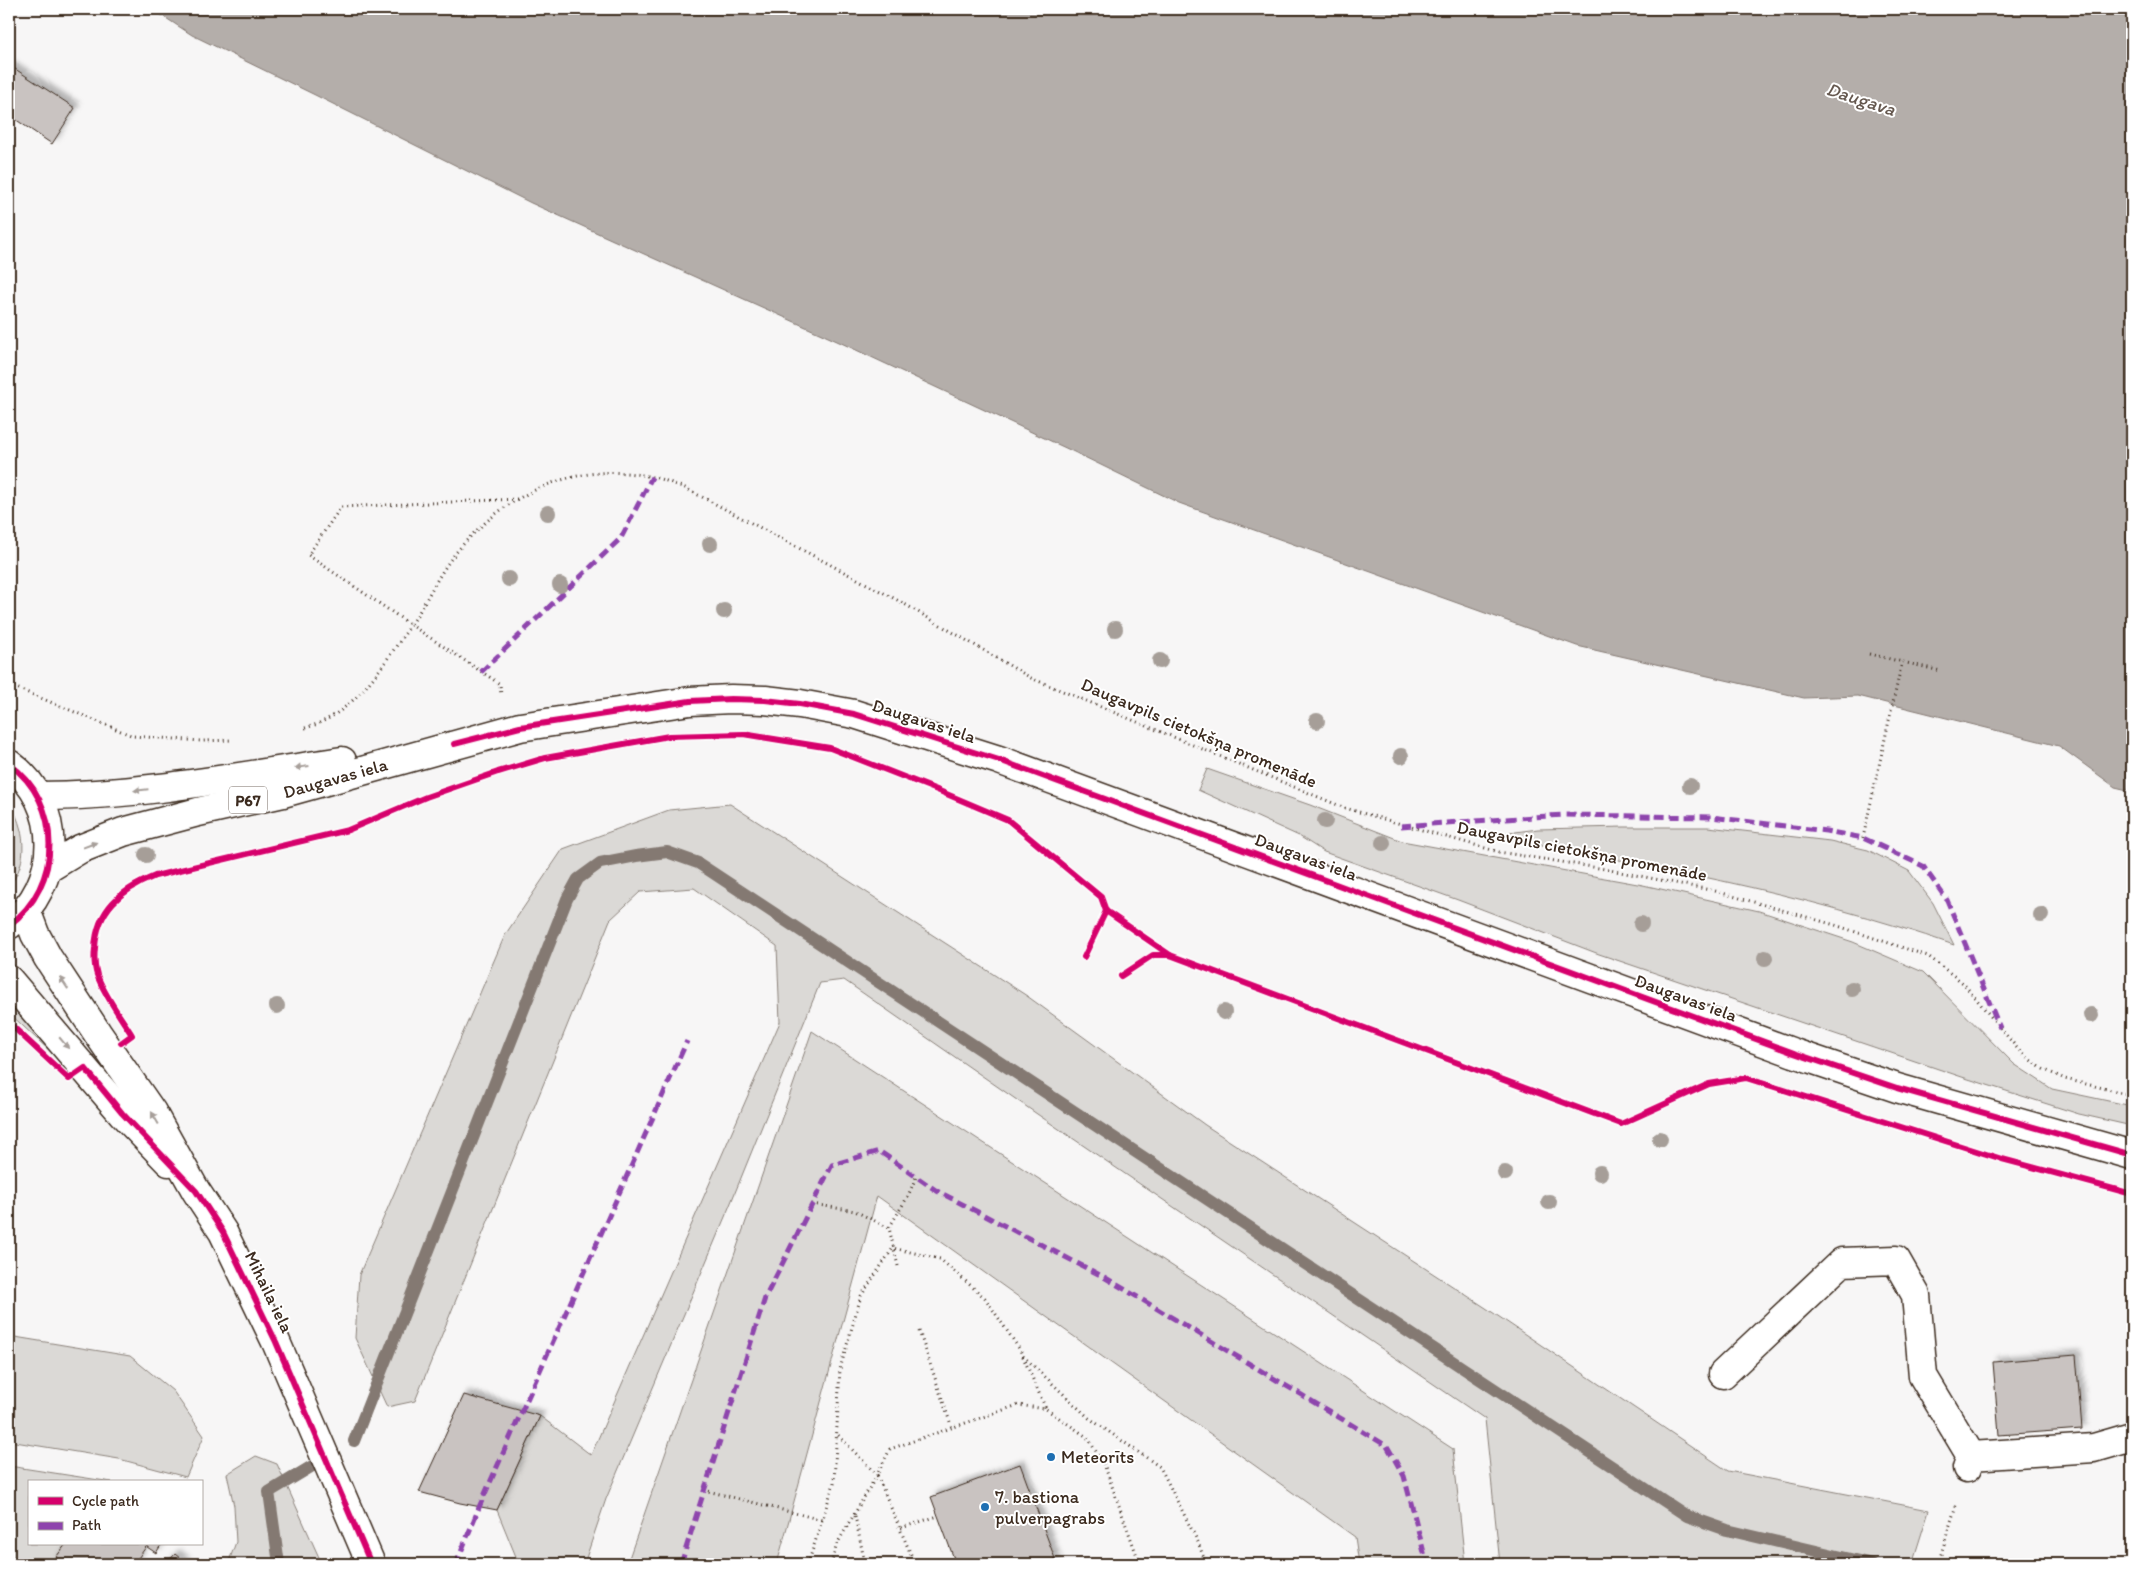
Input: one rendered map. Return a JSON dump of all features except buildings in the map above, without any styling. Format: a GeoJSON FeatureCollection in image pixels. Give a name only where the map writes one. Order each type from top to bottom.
{"type":"FeatureCollection","features":[{"type":"Feature","properties":{"kind":"main road","name":"Daugavas iela"},"geometry":{"type":"LineString","coordinates":[[47,869],[80,849],[123,832],[198,812],[283,793],[454,744],[520,728],[604,713],[690,701],[730,699],[800,704],[854,714],[999,760],[1794,1053],[1897,1088],[2132,1155]]}},
{"type":"Feature","properties":{"kind":"main road","name":"Daugavas iela"},"geometry":{"type":"LineString","coordinates":[[38,796],[80,796],[155,788],[454,744]]}},
{"type":"Feature","properties":{"kind":"main road"},"geometry":{"type":"LineString","coordinates":[[9,764],[28,781],[38,796],[50,832],[47,869],[37,895],[17,918]]}},
{"type":"Feature","properties":{"kind":"main road","name":"Mihaila iela"},"geometry":{"type":"LineString","coordinates":[[17,918],[35,934],[48,958],[152,1112],[196,1191],[222,1232],[276,1342],[371,1564]]}},
{"type":"Feature","properties":{"kind":"main road","name":"Mihaila iela"},"geometry":{"type":"LineString","coordinates":[[9,980],[122,1112],[196,1191]]}},
{"type":"Feature","properties":{"kind":"main road"},"geometry":{"type":"LineString","coordinates":[[1723,1374],[1842,1262],[1896,1260],[1916,1295],[1923,1376],[1969,1462],[2094,1448],[2132,1437]]}},
{"type":"Feature","properties":{"kind":"path"},"geometry":{"type":"LineString","coordinates":[[502,702],[500,684],[308,555],[341,507],[517,499]]}},
{"type":"Feature","properties":{"kind":"path"},"geometry":{"type":"LineString","coordinates":[[1869,654],[1941,671]]}},
{"type":"Feature","properties":{"kind":"path"},"geometry":{"type":"LineString","coordinates":[[1863,838],[1902,662]]}},
{"type":"Feature","properties":{"kind":"path"},"geometry":{"type":"LineString","coordinates":[[9,685],[133,736],[201,741],[240,739]]}},
{"type":"Feature","properties":{"kind":"path"},"geometry":{"type":"LineString","coordinates":[[898,1266],[889,1228],[908,1196],[916,1177]]}},
{"type":"Feature","properties":{"kind":"path"},"geometry":{"type":"LineString","coordinates":[[812,1204],[855,1211],[889,1228]]}},
{"type":"Feature","properties":{"kind":"path"},"geometry":{"type":"LineString","coordinates":[[893,1248],[940,1259],[985,1298],[1022,1355],[1046,1409]]}},
{"type":"Feature","properties":{"kind":"path"},"geometry":{"type":"LineString","coordinates":[[808,1564],[834,1483],[840,1369],[861,1296],[893,1248]]}},
{"type":"Feature","properties":{"kind":"path"},"geometry":{"type":"LineString","coordinates":[[919,1331],[952,1428]]}},
{"type":"Feature","properties":{"kind":"path"},"geometry":{"type":"LineString","coordinates":[[1022,1355],[1089,1418],[1160,1467],[1198,1542],[1206,1564]]}},
{"type":"Feature","properties":{"kind":"path"},"geometry":{"type":"LineString","coordinates":[[831,1564],[837,1544],[855,1515],[890,1449],[1018,1405],[1046,1409],[1088,1437],[1104,1464],[1140,1564]]}},
{"type":"Feature","properties":{"kind":"path"},"geometry":{"type":"LineString","coordinates":[[838,1434],[877,1475],[915,1564]]}},
{"type":"Feature","properties":{"kind":"path"},"geometry":{"type":"LineString","coordinates":[[1938,1564],[1969,1462]]}},
{"type":"Feature","properties":{"kind":"path"},"geometry":{"type":"LineString","coordinates":[[704,1490],[822,1520]]}},
{"type":"Feature","properties":{"kind":"path"},"geometry":{"type":"LineString","coordinates":[[855,1515],[865,1564]]}},
{"type":"Feature","properties":{"kind":"path"},"geometry":{"type":"LineString","coordinates":[[901,1528],[938,1516]]}},
{"type":"Feature","properties":{"kind":"shaded area"},"geometry":{"type":"Polygon","coordinates":[[[1207,769],[1310,805],[1402,841],[1643,885],[1759,911],[1853,942],[1923,972],[2014,1064],[2052,1089],[2132,1106],[2132,1126],[2079,1114],[1962,1077],[1599,954],[1458,900],[1324,852],[1299,836],[1198,790],[1207,769]]]}},
{"type":"Feature","properties":{"kind":"shaded area"},"geometry":{"type":"Polygon","coordinates":[[[9,802],[19,823],[23,844],[20,866],[9,886],[9,802]]]}},
{"type":"Feature","properties":{"kind":"shaded area"},"geometry":{"type":"Polygon","coordinates":[[[730,804],[1027,996],[1205,1125],[1486,1308],[1728,1471],[1929,1510],[1912,1564],[1500,1564],[1485,1419],[1037,1114],[844,980],[820,983],[730,1205],[606,1499],[584,1564],[519,1564],[497,1510],[540,1416],[591,1455],[780,1022],[777,946],[694,888],[640,892],[610,920],[415,1401],[387,1407],[355,1338],[359,1275],[505,935],[563,849],[669,810],[730,804]]]}},
{"type":"Feature","properties":{"kind":"shaded area"},"geometry":{"type":"Polygon","coordinates":[[[1708,827],[1830,841],[1868,850],[1909,871],[1933,903],[1954,945],[1839,909],[1780,894],[1662,868],[1485,836],[1538,829],[1708,827]]]}},
{"type":"Feature","properties":{"kind":"shaded area"},"geometry":{"type":"Polygon","coordinates":[[[9,1004],[58,1056],[65,1065],[9,1013],[9,1004]]]}},
{"type":"Feature","properties":{"kind":"shaded area"},"geometry":{"type":"Polygon","coordinates":[[[812,1031],[1453,1449],[1465,1564],[1359,1564],[1355,1537],[877,1196],[777,1564],[627,1564],[812,1031]]]}},
{"type":"Feature","properties":{"kind":"shaded area"},"geometry":{"type":"Polygon","coordinates":[[[9,1336],[130,1356],[173,1391],[204,1436],[186,1477],[119,1459],[9,1441],[9,1336]]]}},
{"type":"Feature","properties":{"kind":"shaded area"},"geometry":{"type":"Polygon","coordinates":[[[256,1456],[277,1464],[322,1564],[228,1564],[236,1542],[234,1506],[227,1474],[256,1456]]]}},
{"type":"Feature","properties":{"kind":"shaded area"},"geometry":{"type":"Polygon","coordinates":[[[9,1466],[99,1480],[28,1480],[28,1546],[64,1546],[51,1564],[9,1564],[9,1466]]]}},
{"type":"Feature","properties":{"kind":"water","name":"Daugava"},"geometry":{"type":"Polygon","coordinates":[[[124,9],[2132,9],[2132,791],[2115,787],[2059,746],[1858,696],[1804,698],[1577,646],[1179,503],[837,341],[531,203],[192,35],[155,11],[124,9]]]}},
{"type":"Feature","properties":{"kind":"waterway"},"geometry":{"type":"LineString","coordinates":[[354,1441],[567,899],[578,879],[600,863],[667,852],[698,863],[1687,1516],[1727,1530],[1872,1564]]}},
{"type":"Feature","properties":{"kind":"waterway"},"geometry":{"type":"LineString","coordinates":[[279,1564],[269,1492],[314,1465]]}},
{"type":"Feature","properties":{"kind":"marked path"},"geometry":{"type":"LineString","coordinates":[[481,672],[621,538],[652,477]]}},
{"type":"Feature","properties":{"kind":"marked path"},"geometry":{"type":"LineString","coordinates":[[1401,826],[1563,815],[1711,817],[1826,831],[1863,838],[1923,866],[1947,900],[2000,1028]]}},
{"type":"Feature","properties":{"kind":"marked path"},"geometry":{"type":"LineString","coordinates":[[454,1564],[457,1562],[480,1505],[687,1041]]}},
{"type":"Feature","properties":{"kind":"marked path"},"geometry":{"type":"LineString","coordinates":[[681,1564],[765,1298],[832,1165],[879,1151],[937,1191],[1104,1277],[1387,1446],[1404,1476],[1427,1564]]}},
{"type":"Feature","properties":{"kind":"cycle path"},"geometry":{"type":"LineString","coordinates":[[454,744],[520,727],[690,701],[765,700],[854,714],[999,760],[1794,1053],[1897,1088],[2132,1155]]}},
{"type":"Feature","properties":{"kind":"cycle path"},"geometry":{"type":"LineString","coordinates":[[121,1043],[132,1035],[100,983],[95,968],[95,951],[100,922],[113,903],[132,888],[155,876],[348,830],[426,797],[545,758],[669,736],[743,734],[830,748],[1008,820],[1101,897],[1106,911],[1084,957]]}},
{"type":"Feature","properties":{"kind":"cycle path"},"geometry":{"type":"LineString","coordinates":[[9,764],[27,780],[39,800],[47,821],[49,844],[47,867],[39,889],[27,908],[9,925]]}},
{"type":"Feature","properties":{"kind":"cycle path"},"geometry":{"type":"LineString","coordinates":[[1106,911],[1170,955]]}},
{"type":"Feature","properties":{"kind":"cycle path"},"geometry":{"type":"LineString","coordinates":[[1121,976],[1153,955],[1170,955],[1621,1124],[1709,1084],[1746,1078],[2002,1159],[2132,1194]]}},
{"type":"Feature","properties":{"kind":"cycle path"},"geometry":{"type":"LineString","coordinates":[[9,1023],[69,1079],[85,1068],[122,1113],[196,1191],[223,1232],[276,1342],[371,1564]]}},
{"type":"Feature","properties":{"kind":"place","name":"Meteorīts"},"geometry":{"type":"Point","coordinates":[1051,1457]}},
{"type":"Feature","properties":{"kind":"place","name":"7. bastiona pulverpagrabs"},"geometry":{"type":"Point","coordinates":[985,1507]}}]}
